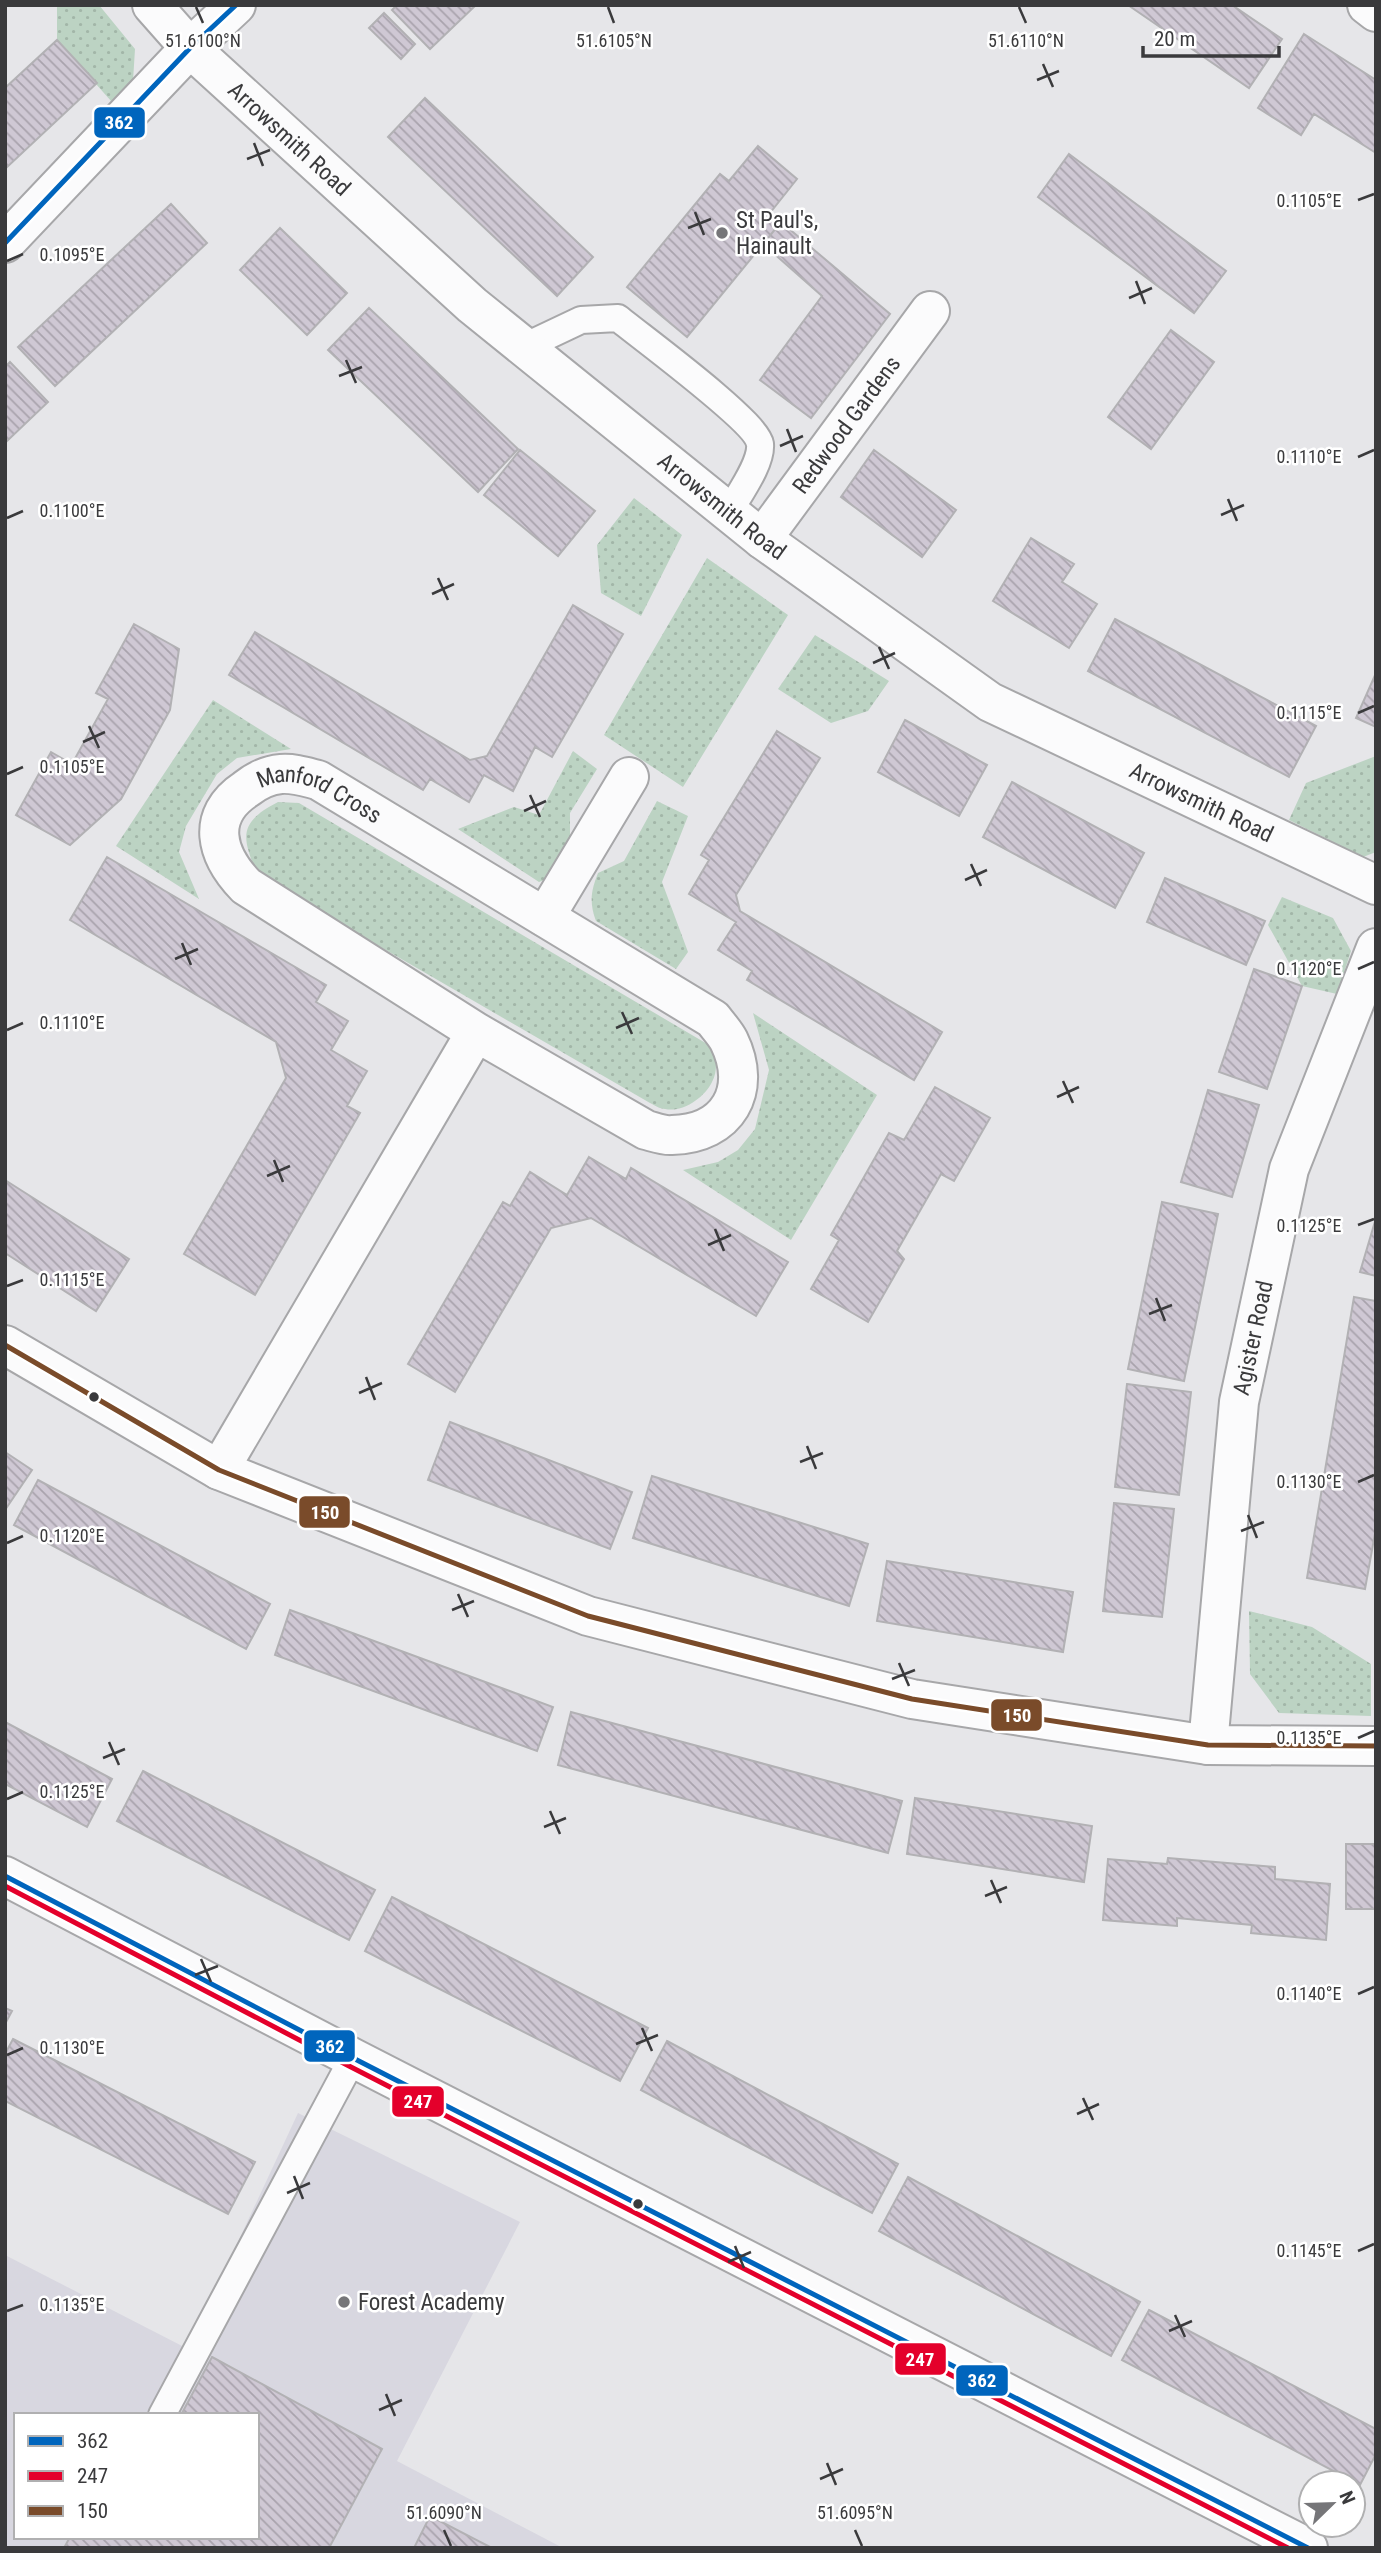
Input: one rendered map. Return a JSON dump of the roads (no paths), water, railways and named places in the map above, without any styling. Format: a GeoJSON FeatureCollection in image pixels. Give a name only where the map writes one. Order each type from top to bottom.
{"type":"FeatureCollection","features":[{"type":"Feature","properties":{"kind":"street","name":"Arrowsmith Road"},"geometry":{"type":"LineString","coordinates":[[152,5],[190,48],[472,306],[762,539],[990,702],[1376,885]]}},
{"type":"Feature","properties":{"kind":"street"},"geometry":{"type":"LineString","coordinates":[[5,243],[190,48],[236,5]]}},
{"type":"Feature","properties":{"kind":"street"},"geometry":{"type":"LineString","coordinates":[[1367,5],[1376,12]]}},
{"type":"Feature","properties":{"kind":"street","name":"Redwood Gardens"},"geometry":{"type":"LineString","coordinates":[[762,539],[930,311]]}},
{"type":"Feature","properties":{"kind":"street","name":"Manford Cross"},"geometry":{"type":"LineString","coordinates":[[279,774],[300,775],[318,780],[713,1019],[729,1039],[737,1060],[739,1085],[732,1108],[715,1124],[694,1132],[671,1136],[646,1130],[476,1032],[246,886],[233,872],[222,844],[220,818],[228,803],[260,779],[279,774]]}},
{"type":"Feature","properties":{"kind":"street"},"geometry":{"type":"LineString","coordinates":[[545,916],[629,777]]}},
{"type":"Feature","properties":{"kind":"street","name":"Agister Road"},"geometry":{"type":"LineString","coordinates":[[1208,1745],[1239,1402],[1289,1169],[1376,948]]}},
{"type":"Feature","properties":{"kind":"street"},"geometry":{"type":"LineString","coordinates":[[219,1469],[476,1032]]}},
{"type":"Feature","properties":{"kind":"street"},"geometry":{"type":"LineString","coordinates":[[5,1345],[219,1469],[588,1616],[912,1699],[1208,1745],[1376,1746]]}},
{"type":"Feature","properties":{"kind":"street"},"geometry":{"type":"LineString","coordinates":[[5,1876],[353,2058],[1308,2548]]}},
{"type":"Feature","properties":{"kind":"lane"},"geometry":{"type":"LineString","coordinates":[[524,347],[581,320],[618,318],[710,392],[751,428],[760,441],[760,457],[729,512]]}},
{"type":"Feature","properties":{"kind":"lane"},"geometry":{"type":"LineString","coordinates":[[163,2413],[353,2058]]}},
{"type":"Feature","properties":{"kind":"place","name":"St Paul's, Hainault"},"geometry":{"type":"Point","coordinates":[722,233]}},
{"type":"Feature","properties":{"kind":"place","name":"Forest Academy"},"geometry":{"type":"Point","coordinates":[344,2302]}}]}
